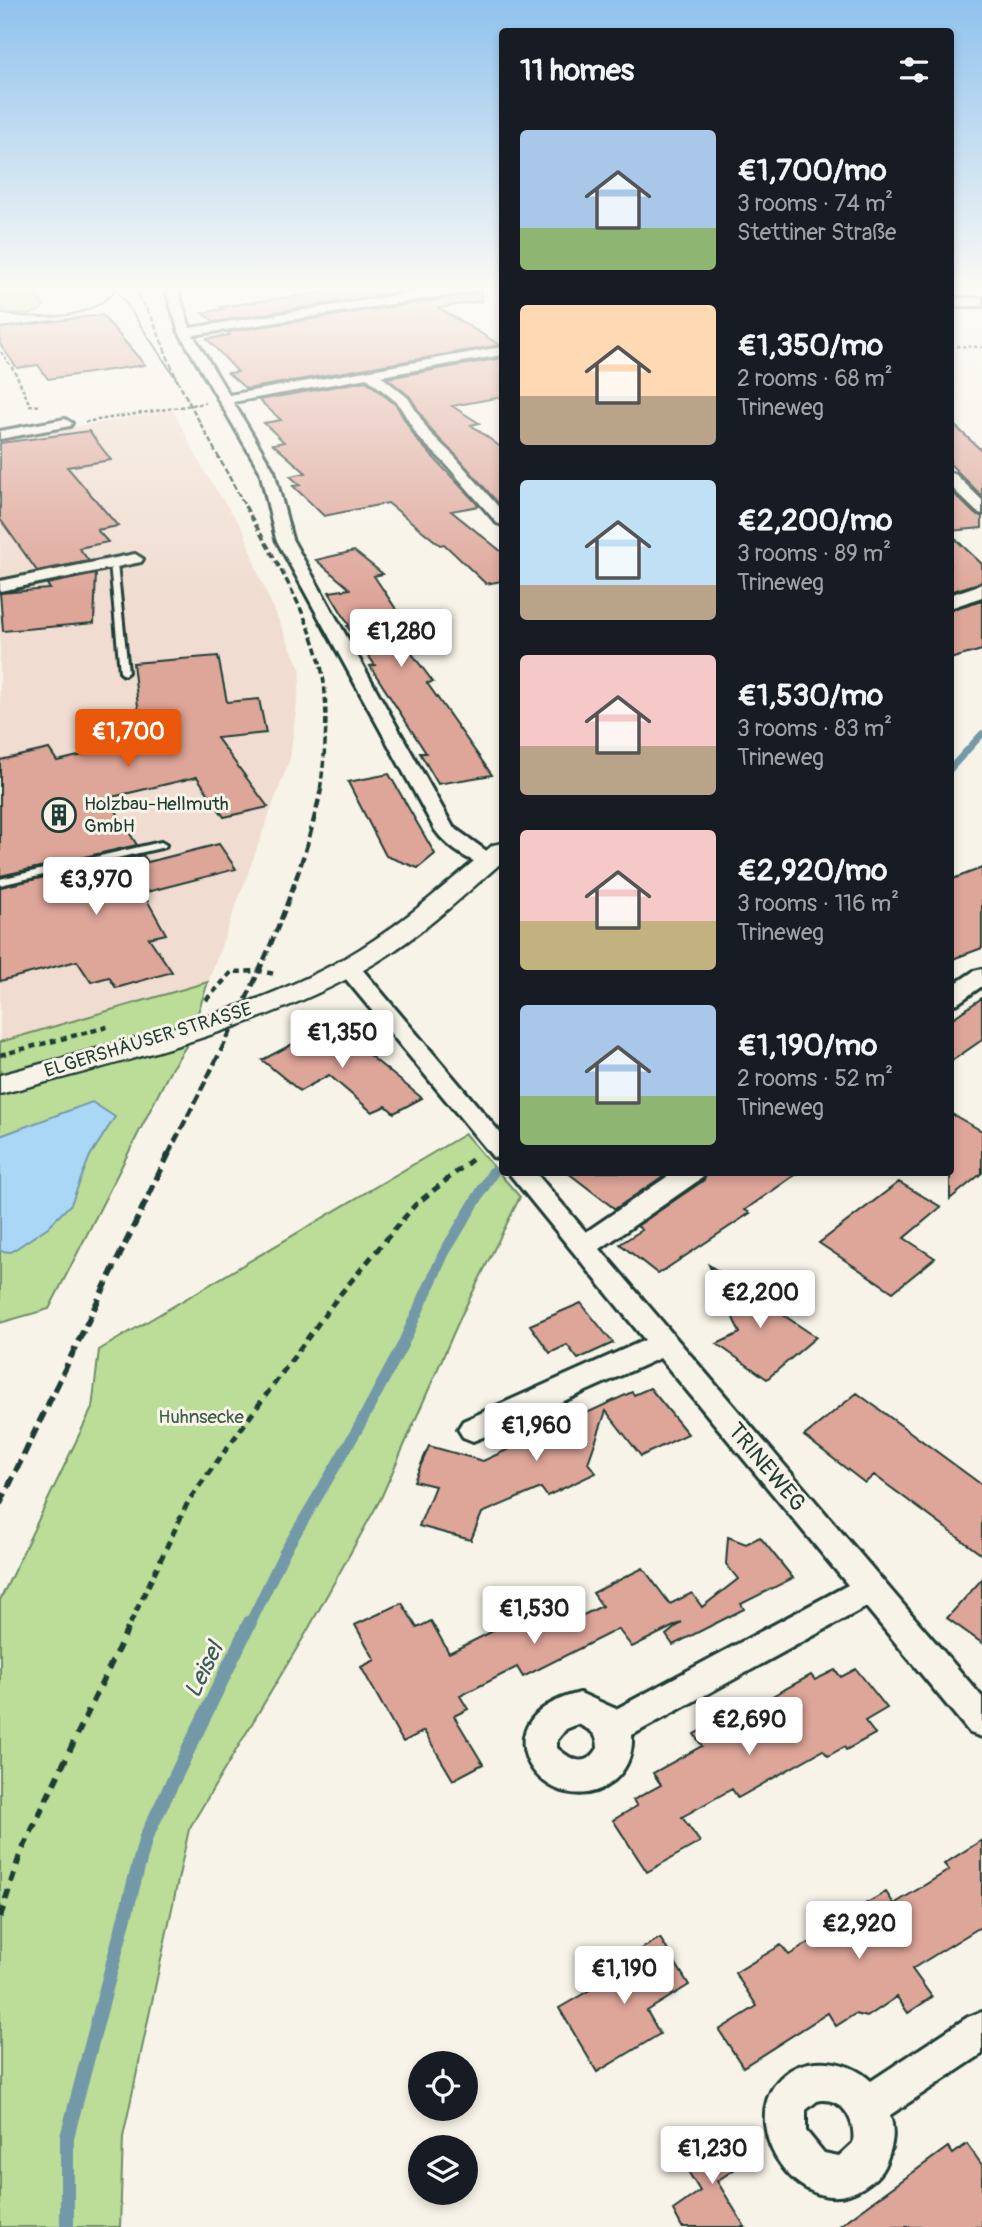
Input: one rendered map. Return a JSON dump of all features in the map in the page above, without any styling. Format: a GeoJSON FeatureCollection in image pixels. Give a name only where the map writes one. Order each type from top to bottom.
{"type":"FeatureCollection","features":[{"type":"Feature","properties":{"kind":"street"},"geometry":{"type":"LineString","coordinates":[[221,391],[267,471],[284,539],[446,830],[471,851],[496,855]]}},
{"type":"Feature","properties":{"kind":"street"},"geometry":{"type":"LineString","coordinates":[[226,400],[274,391]]}},
{"type":"Feature","properties":{"kind":"street"},"geometry":{"type":"LineString","coordinates":[[391,391],[403,401],[423,434],[450,460],[499,517]]}},
{"type":"Feature","properties":{"kind":"street"},"geometry":{"type":"LineString","coordinates":[[0,435],[65,423]]}},
{"type":"Feature","properties":{"kind":"street"},"geometry":{"type":"LineString","coordinates":[[954,481],[982,509]]}},
{"type":"Feature","properties":{"kind":"street"},"geometry":{"type":"LineString","coordinates":[[0,586],[135,559]]}},
{"type":"Feature","properties":{"kind":"street"},"geometry":{"type":"LineString","coordinates":[[954,600],[982,590]]}},
{"type":"Feature","properties":{"kind":"street","name":"ELGERSHÄUSER STRASSE"},"geometry":{"type":"LineString","coordinates":[[0,1085],[224,1020],[348,967],[416,923],[496,855]]}},
{"type":"Feature","properties":{"kind":"street"},"geometry":{"type":"LineString","coordinates":[[348,967],[499,1147]]}},
{"type":"Feature","properties":{"kind":"street"},"geometry":{"type":"LineString","coordinates":[[954,995],[982,976]]}},
{"type":"Feature","properties":{"kind":"street","name":"TRINEWEG"},"geometry":{"type":"LineString","coordinates":[[523,1176],[982,1722]]}},
{"type":"Feature","properties":{"kind":"street"},"geometry":{"type":"LineString","coordinates":[[583,1247],[687,1176]]}},
{"type":"Feature","properties":{"kind":"street"},"geometry":{"type":"LineString","coordinates":[[473,1429],[664,1344]]}},
{"type":"Feature","properties":{"kind":"street"},"geometry":{"type":"LineString","coordinates":[[613,1728],[870,1590]]}},
{"type":"Feature","properties":{"kind":"street"},"geometry":{"type":"LineString","coordinates":[[867,2107],[982,2031]]}},
{"type":"Feature","properties":{"kind":"lane"},"geometry":{"type":"LineString","coordinates":[[113,564],[124,672]]}},
{"type":"Feature","properties":{"kind":"lane"},"geometry":{"type":"LineString","coordinates":[[0,883],[160,845]]}},
{"type":"Feature","properties":{"kind":"path"},"geometry":{"type":"LineString","coordinates":[[24,391],[30,405],[61,408],[65,423],[101,421],[226,400]]}},
{"type":"Feature","properties":{"kind":"path"},"geometry":{"type":"LineString","coordinates":[[201,1007],[232,972],[260,971],[275,974],[285,970]]}},
{"type":"Feature","properties":{"kind":"path"},"geometry":{"type":"LineString","coordinates":[[0,1055],[59,1038],[124,1024]]}},
{"type":"Feature","properties":{"kind":"path"},"geometry":{"type":"LineString","coordinates":[[0,1917],[20,1855],[190,1500],[337,1298],[415,1205],[462,1166],[499,1147]]}},
{"type":"Feature","properties":{"kind":"shaded area"},"geometry":{"type":"Polygon","coordinates":[[[173,410],[205,473],[244,531],[259,576],[301,671],[290,758],[208,982],[0,1042],[0,440],[173,410]]]}},
{"type":"Feature","properties":{"kind":"green space"},"geometry":{"type":"Polygon","coordinates":[[[208,982],[188,1043],[170,1071],[49,1309],[0,1323],[0,1042],[208,982]]]}},
{"type":"Feature","properties":{"kind":"green space","name":"Huhnsecke"},"geometry":{"type":"Polygon","coordinates":[[[465,1134],[520,1197],[461,1316],[381,1498],[306,1633],[189,1829],[123,2137],[120,2227],[0,2227],[0,1600],[92,1408],[99,1350],[465,1134]]]}},
{"type":"Feature","properties":{"kind":"water"},"geometry":{"type":"Polygon","coordinates":[[[92,1102],[115,1117],[90,1156],[71,1204],[48,1227],[11,1252],[0,1251],[0,1136],[92,1102]]]}},
{"type":"Feature","properties":{"kind":"building"},"geometry":{"type":"Polygon","coordinates":[[[310,391],[378,391],[396,405],[416,439],[479,506],[451,511],[499,550],[499,582],[486,584],[444,544],[440,545],[388,503],[324,516],[293,486],[300,485],[290,476],[306,473],[273,444],[284,442],[264,423],[281,420],[259,400],[310,391]]]}},
{"type":"Feature","properties":{"kind":"building"},"geometry":{"type":"Polygon","coordinates":[[[403,391],[499,391],[499,398],[452,406],[479,423],[471,425],[499,446],[499,502],[431,430],[410,397],[403,391]]]}},
{"type":"Feature","properties":{"kind":"building"},"geometry":{"type":"Polygon","coordinates":[[[954,425],[982,451],[982,496],[954,468],[954,425]]]}},
{"type":"Feature","properties":{"kind":"building"},"geometry":{"type":"Polygon","coordinates":[[[89,431],[111,460],[67,467],[118,526],[97,530],[108,542],[79,548],[89,561],[37,571],[0,519],[0,443],[89,431]]]}},
{"type":"Feature","properties":{"kind":"building"},"geometry":{"type":"Polygon","coordinates":[[[954,494],[975,514],[982,516],[982,528],[954,531],[954,494]]]}},
{"type":"Feature","properties":{"kind":"building"},"geometry":{"type":"Polygon","coordinates":[[[954,538],[982,564],[982,582],[954,591],[954,538]]]}},
{"type":"Feature","properties":{"kind":"building"},"geometry":{"type":"Polygon","coordinates":[[[354,551],[383,574],[374,576],[396,609],[415,627],[409,629],[412,633],[406,638],[396,632],[433,682],[427,683],[492,775],[438,784],[420,753],[426,753],[370,666],[375,665],[347,626],[349,625],[329,592],[350,589],[316,560],[354,551]]]}},
{"type":"Feature","properties":{"kind":"building"},"geometry":{"type":"Polygon","coordinates":[[[96,574],[94,623],[3,631],[0,593],[50,589],[47,584],[96,574]]]}},
{"type":"Feature","properties":{"kind":"building"},"geometry":{"type":"Polygon","coordinates":[[[982,600],[982,650],[954,658],[954,609],[982,600]]]}},
{"type":"Feature","properties":{"kind":"building"},"geometry":{"type":"Polygon","coordinates":[[[218,656],[227,702],[259,699],[266,733],[217,738],[268,807],[224,817],[197,777],[108,798],[137,845],[0,876],[0,760],[49,749],[57,761],[142,741],[133,663],[218,656]]]}},
{"type":"Feature","properties":{"kind":"building"},"geometry":{"type":"Polygon","coordinates":[[[389,774],[435,854],[418,868],[386,856],[348,782],[389,774]]]}},
{"type":"Feature","properties":{"kind":"building"},"geometry":{"type":"Polygon","coordinates":[[[219,844],[236,869],[143,893],[166,934],[149,938],[172,972],[116,988],[109,977],[91,982],[77,961],[0,981],[0,887],[143,855],[148,862],[219,844]]]}},
{"type":"Feature","properties":{"kind":"building"},"geometry":{"type":"Polygon","coordinates":[[[982,868],[982,948],[954,958],[954,878],[982,868]]]}},
{"type":"Feature","properties":{"kind":"building"},"geometry":{"type":"Polygon","coordinates":[[[982,998],[982,1040],[954,1059],[954,1017],[982,998]]]}},
{"type":"Feature","properties":{"kind":"building"},"geometry":{"type":"Polygon","coordinates":[[[331,1024],[422,1098],[394,1113],[386,1106],[372,1112],[329,1075],[300,1091],[262,1060],[331,1024]]]}},
{"type":"Feature","properties":{"kind":"building"},"geometry":{"type":"Polygon","coordinates":[[[954,1115],[982,1131],[982,1173],[950,1199],[950,1176],[954,1176],[954,1115]]]}},
{"type":"Feature","properties":{"kind":"building"},"geometry":{"type":"Polygon","coordinates":[[[572,1176],[663,1176],[615,1209],[572,1176]]]}},
{"type":"Feature","properties":{"kind":"building"},"geometry":{"type":"Polygon","coordinates":[[[706,1176],[793,1176],[745,1210],[750,1213],[658,1274],[620,1244],[642,1230],[637,1226],[704,1180],[706,1176]]]}},
{"type":"Feature","properties":{"kind":"building"},"geometry":{"type":"Polygon","coordinates":[[[899,1182],[941,1207],[904,1238],[935,1258],[893,1292],[819,1243],[899,1182]]]}},
{"type":"Feature","properties":{"kind":"building"},"geometry":{"type":"Polygon","coordinates":[[[709,1265],[816,1337],[767,1379],[717,1344],[740,1333],[709,1265]]]}},
{"type":"Feature","properties":{"kind":"building"},"geometry":{"type":"Polygon","coordinates":[[[581,1303],[613,1343],[578,1359],[567,1345],[550,1353],[530,1325],[581,1303]]]}},
{"type":"Feature","properties":{"kind":"building"},"geometry":{"type":"Polygon","coordinates":[[[650,1388],[688,1434],[641,1456],[606,1411],[588,1463],[596,1473],[547,1496],[541,1488],[482,1513],[471,1540],[419,1526],[435,1486],[414,1481],[429,1446],[483,1461],[632,1392],[634,1395],[650,1388]]]}},
{"type":"Feature","properties":{"kind":"building"},"geometry":{"type":"Polygon","coordinates":[[[857,1393],[982,1485],[982,1555],[874,1475],[865,1483],[804,1436],[857,1393]]]}},
{"type":"Feature","properties":{"kind":"building"},"geometry":{"type":"Polygon","coordinates":[[[728,1537],[746,1544],[760,1537],[793,1578],[741,1604],[744,1609],[673,1645],[666,1635],[682,1622],[632,1647],[618,1629],[523,1677],[517,1667],[460,1696],[468,1709],[454,1716],[483,1764],[453,1780],[424,1731],[403,1742],[361,1667],[375,1660],[355,1625],[402,1603],[417,1628],[431,1621],[449,1653],[493,1631],[489,1625],[536,1602],[554,1629],[602,1606],[593,1593],[643,1568],[670,1604],[692,1593],[702,1607],[738,1579],[726,1564],[728,1537]]]}},
{"type":"Feature","properties":{"kind":"building"},"geometry":{"type":"Polygon","coordinates":[[[982,1579],[982,1643],[947,1618],[982,1579]]]}},
{"type":"Feature","properties":{"kind":"building"},"geometry":{"type":"Polygon","coordinates":[[[856,1669],[887,1708],[865,1721],[875,1734],[846,1750],[844,1747],[828,1756],[823,1750],[738,1798],[732,1789],[682,1817],[700,1842],[647,1872],[613,1820],[637,1806],[633,1800],[661,1785],[653,1773],[702,1746],[694,1734],[756,1701],[758,1704],[811,1675],[815,1680],[835,1670],[841,1677],[856,1669]]]}},
{"type":"Feature","properties":{"kind":"building"},"geometry":{"type":"Polygon","coordinates":[[[982,1840],[982,1926],[912,1969],[932,1997],[908,2013],[897,1997],[867,2017],[855,2014],[836,2026],[828,2013],[743,2067],[719,2030],[757,2006],[735,1973],[781,1945],[789,1955],[867,1907],[865,1904],[886,1892],[894,1904],[949,1870],[944,1864],[982,1840]]]}},
{"type":"Feature","properties":{"kind":"building"},"geometry":{"type":"Polygon","coordinates":[[[660,1938],[689,1985],[647,2011],[660,2034],[597,2072],[559,2008],[631,1966],[626,1958],[660,1938]]]}},
{"type":"Feature","properties":{"kind":"building"},"geometry":{"type":"Polygon","coordinates":[[[732,2131],[750,2159],[717,2181],[745,2227],[682,2227],[673,2210],[700,2191],[683,2163],[732,2131]]]}},
{"type":"Feature","properties":{"kind":"building"},"geometry":{"type":"Polygon","coordinates":[[[967,2144],[982,2165],[982,2227],[838,2227],[948,2147],[953,2154],[967,2144]]]}},
{"type":"Feature","properties":{"kind":"waterway","name":"Leisel"},"geometry":{"type":"LineString","coordinates":[[954,765],[982,734]]}},
{"type":"Feature","properties":{"kind":"waterway","name":"Leisel"},"geometry":{"type":"LineString","coordinates":[[250,1624],[284,1553],[357,1430],[402,1346],[444,1253],[493,1172]]}},
{"type":"Feature","properties":{"kind":"waterway","name":"Leisel"},"geometry":{"type":"LineString","coordinates":[[67,2227],[67,2137],[146,1837],[250,1622]]}},
{"type":"Feature","properties":{"kind":"railway"},"geometry":{"type":"LineString","coordinates":[[183,391],[246,508]]}},
{"type":"Feature","properties":{"kind":"railway"},"geometry":{"type":"LineString","coordinates":[[245,506],[281,569],[303,615],[319,660],[326,709],[320,791]]}},
{"type":"Feature","properties":{"kind":"railway"},"geometry":{"type":"LineString","coordinates":[[169,1153],[235,1022],[276,931],[309,837],[321,789]]}},
{"type":"Feature","properties":{"kind":"railway"},"geometry":{"type":"LineString","coordinates":[[0,1504],[169,1153]]}},
{"type":"Feature","properties":{"kind":"place","name":"Holzbau-Hellmuth GmbH"},"geometry":{"type":"Point","coordinates":[59,815]}}]}
